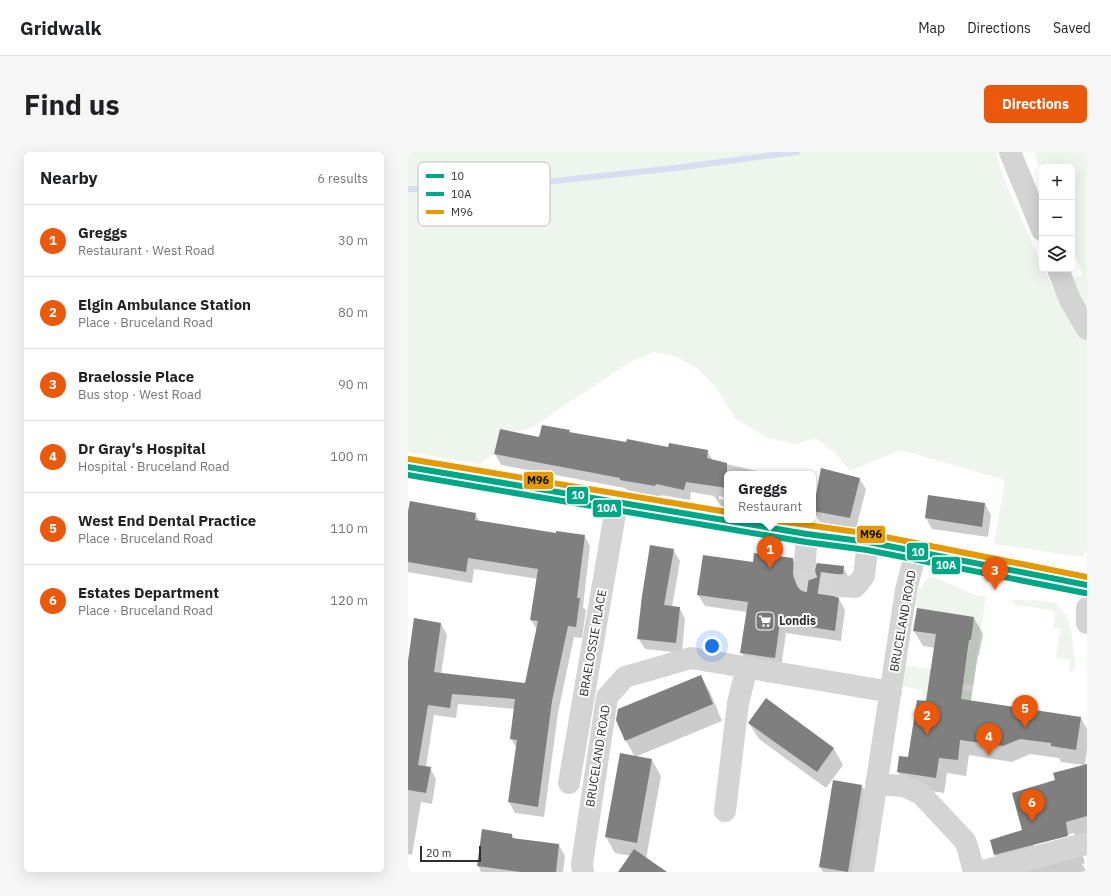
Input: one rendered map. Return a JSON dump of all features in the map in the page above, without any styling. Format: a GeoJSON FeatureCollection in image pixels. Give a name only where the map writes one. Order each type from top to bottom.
{"type":"FeatureCollection","features":[{"type":"Feature","properties":{"kind":"highway"},"geometry":{"type":"LineString","coordinates":[[408,467],[724,520]]}},
{"type":"Feature","properties":{"kind":"highway"},"geometry":{"type":"LineString","coordinates":[[742,523],[868,542],[1087,585]]}},
{"type":"Feature","properties":{"kind":"street"},"geometry":{"type":"LineString","coordinates":[[1010,152],[1039,223]]}},
{"type":"Feature","properties":{"kind":"street"},"geometry":{"type":"LineString","coordinates":[[1059,272],[1070,300],[1087,329]]}},
{"type":"Feature","properties":{"kind":"street","name":"BRAELOSSIE PLACE"},"geometry":{"type":"LineString","coordinates":[[569,783],[617,502]]}},
{"type":"Feature","properties":{"kind":"street"},"geometry":{"type":"LineString","coordinates":[[805,561],[807,534]]}},
{"type":"Feature","properties":{"kind":"street"},"geometry":{"type":"LineString","coordinates":[[841,586],[855,587],[864,576],[868,542]]}},
{"type":"Feature","properties":{"kind":"street","name":"BRUCELAND ROAD"},"geometry":{"type":"LineString","coordinates":[[863,872],[906,590],[916,551]]}},
{"type":"Feature","properties":{"kind":"street"},"geometry":{"type":"LineString","coordinates":[[1087,608],[1087,623]]}},
{"type":"Feature","properties":{"kind":"street","name":"BRUCELAND ROAD"},"geometry":{"type":"LineString","coordinates":[[584,872],[582,864],[607,697],[625,677],[691,658],[890,692]]}},
{"type":"Feature","properties":{"kind":"street"},"geometry":{"type":"LineString","coordinates":[[725,811],[738,704],[747,667]]}},
{"type":"Feature","properties":{"kind":"street"},"geometry":{"type":"LineString","coordinates":[[876,784],[904,786],[921,794],[965,841],[974,872]]}},
{"type":"Feature","properties":{"kind":"street"},"geometry":{"type":"LineString","coordinates":[[978,872],[1087,844]]}},
{"type":"Feature","properties":{"kind":"shaded area"},"geometry":{"type":"Polygon","coordinates":[[[408,152],[996,152],[1002,174],[1039,258],[1039,272],[1045,272],[1053,289],[1083,274],[1075,256],[1075,164],[1039,164],[1039,166],[1034,152],[1087,152],[1087,550],[1082,557],[994,544],[1005,480],[901,450],[850,471],[834,452],[815,438],[795,444],[768,438],[736,419],[714,385],[697,368],[675,356],[654,352],[630,362],[532,428],[514,432],[500,429],[494,454],[480,464],[408,452],[408,152]]]}},
{"type":"Feature","properties":{"kind":"shaded area"},"geometry":{"type":"Polygon","coordinates":[[[931,577],[975,595],[986,596],[973,685],[963,684],[974,617],[913,608],[915,589],[921,589],[925,581],[931,577]]]}},
{"type":"Feature","properties":{"kind":"shaded area"},"geometry":{"type":"Polygon","coordinates":[[[1013,600],[1044,601],[1059,606],[1067,617],[1071,630],[1076,666],[1074,669],[1069,673],[1070,660],[1056,658],[1060,629],[1053,628],[1055,611],[1012,604],[1013,600]]]}},
{"type":"Feature","properties":{"kind":"shaded area"},"geometry":{"type":"Polygon","coordinates":[[[904,666],[931,669],[954,689],[972,691],[970,700],[974,701],[971,720],[922,701],[923,690],[901,686],[904,666]]]}},
{"type":"Feature","properties":{"kind":"building"},"geometry":{"type":"Polygon","coordinates":[[[542,425],[570,430],[569,432],[626,442],[627,439],[668,447],[669,443],[708,450],[707,458],[727,463],[727,471],[724,471],[724,488],[686,482],[684,490],[656,484],[655,486],[494,454],[500,429],[539,437],[542,425]]]}},
{"type":"Feature","properties":{"kind":"building"},"geometry":{"type":"Polygon","coordinates":[[[821,468],[860,478],[850,518],[816,512],[816,495],[821,468]]]}},
{"type":"Feature","properties":{"kind":"building"},"geometry":{"type":"Polygon","coordinates":[[[928,495],[985,503],[982,527],[925,518],[928,495]]]}},
{"type":"Feature","properties":{"kind":"building"},"geometry":{"type":"Polygon","coordinates":[[[410,501],[476,513],[475,520],[556,533],[556,531],[585,535],[577,598],[580,598],[576,627],[568,626],[552,701],[538,807],[508,802],[517,740],[510,739],[515,699],[452,694],[450,708],[428,705],[418,765],[431,767],[426,793],[408,790],[408,661],[414,618],[441,623],[434,672],[525,683],[538,621],[530,620],[538,569],[468,558],[466,572],[408,562],[408,511],[410,501]]]}},
{"type":"Feature","properties":{"kind":"building"},"geometry":{"type":"Polygon","coordinates":[[[650,545],[674,549],[664,605],[680,607],[676,643],[637,639],[650,545]]]}},
{"type":"Feature","properties":{"kind":"building"},"geometry":{"type":"Polygon","coordinates":[[[754,553],[793,558],[794,567],[798,572],[804,573],[811,572],[817,563],[844,566],[843,574],[835,575],[830,579],[829,585],[830,592],[839,598],[835,631],[780,622],[775,658],[740,653],[748,602],[697,595],[703,555],[753,562],[754,553]]]}},
{"type":"Feature","properties":{"kind":"building"},"geometry":{"type":"Polygon","coordinates":[[[917,608],[974,617],[971,640],[969,640],[961,699],[1081,717],[1076,750],[1051,746],[1051,743],[1020,739],[1003,746],[960,740],[958,760],[939,758],[936,778],[897,772],[899,756],[908,757],[917,700],[926,701],[936,634],[913,631],[917,608]]]}},
{"type":"Feature","properties":{"kind":"building"},"geometry":{"type":"Polygon","coordinates":[[[701,675],[713,704],[625,741],[616,720],[618,709],[701,675]]]}},
{"type":"Feature","properties":{"kind":"building"},"geometry":{"type":"Polygon","coordinates":[[[766,698],[834,748],[817,772],[748,723],[766,698]]]}},
{"type":"Feature","properties":{"kind":"building"},"geometry":{"type":"Polygon","coordinates":[[[620,753],[652,759],[637,843],[605,837],[620,753]]]}},
{"type":"Feature","properties":{"kind":"building"},"geometry":{"type":"Polygon","coordinates":[[[1087,764],[1087,816],[1066,822],[1068,836],[994,855],[990,840],[1022,830],[1012,793],[1055,780],[1053,773],[1087,764]]]}},
{"type":"Feature","properties":{"kind":"building"},"geometry":{"type":"Polygon","coordinates":[[[833,780],[862,785],[848,872],[819,867],[833,780]]]}},
{"type":"Feature","properties":{"kind":"building"},"geometry":{"type":"Polygon","coordinates":[[[482,829],[512,834],[512,838],[559,844],[556,872],[521,872],[477,866],[482,829]]]}},
{"type":"Feature","properties":{"kind":"building"},"geometry":{"type":"Polygon","coordinates":[[[634,849],[667,872],[618,872],[634,849]]]}},
{"type":"Feature","properties":{"kind":"waterway"},"geometry":{"type":"LineString","coordinates":[[550,182],[675,168],[797,152]]}},
{"type":"Feature","properties":{"kind":"waterway"},"geometry":{"type":"LineString","coordinates":[[408,189],[418,189]]}},
{"type":"Feature","properties":{"kind":"tunnel"},"geometry":{"type":"LineString","coordinates":[[805,561],[804,573],[807,581],[841,586]]}},
{"type":"Feature","properties":{"kind":"transit line","name":"M96"},"geometry":{"type":"LineString","coordinates":[[409,459],[724,512]]}},
{"type":"Feature","properties":{"kind":"transit line","name":"10"},"geometry":{"type":"LineString","coordinates":[[408,467],[724,520]]}},
{"type":"Feature","properties":{"kind":"transit line","name":"10A"},"geometry":{"type":"LineString","coordinates":[[408,475],[806,542],[867,550],[1085,593]]}},
{"type":"Feature","properties":{"kind":"transit line","name":"10"},"geometry":{"type":"LineString","coordinates":[[741,523],[868,542],[1087,585]]}},
{"type":"Feature","properties":{"kind":"transit line","name":"M96"},"geometry":{"type":"LineString","coordinates":[[793,523],[870,534],[1087,577]]}},
{"type":"Feature","properties":{"kind":"place","name":"Greggs"},"geometry":{"type":"Point","coordinates":[770,569]}},
{"type":"Feature","properties":{"kind":"place","name":"Braelossie Place"},"geometry":{"type":"Point","coordinates":[995,590]}},
{"type":"Feature","properties":{"kind":"place","name":"Londis"},"geometry":{"type":"Point","coordinates":[765,621]}},
{"type":"Feature","properties":{"kind":"place","name":"West End Dental Practice"},"geometry":{"type":"Point","coordinates":[1025,728]}},
{"type":"Feature","properties":{"kind":"place","name":"Elgin Ambulance Station"},"geometry":{"type":"Point","coordinates":[927,735]}},
{"type":"Feature","properties":{"kind":"place","name":"Dr Gray's Hospital"},"geometry":{"type":"Point","coordinates":[989,756]}},
{"type":"Feature","properties":{"kind":"place","name":"Estates Department"},"geometry":{"type":"Point","coordinates":[1032,822]}}]}
